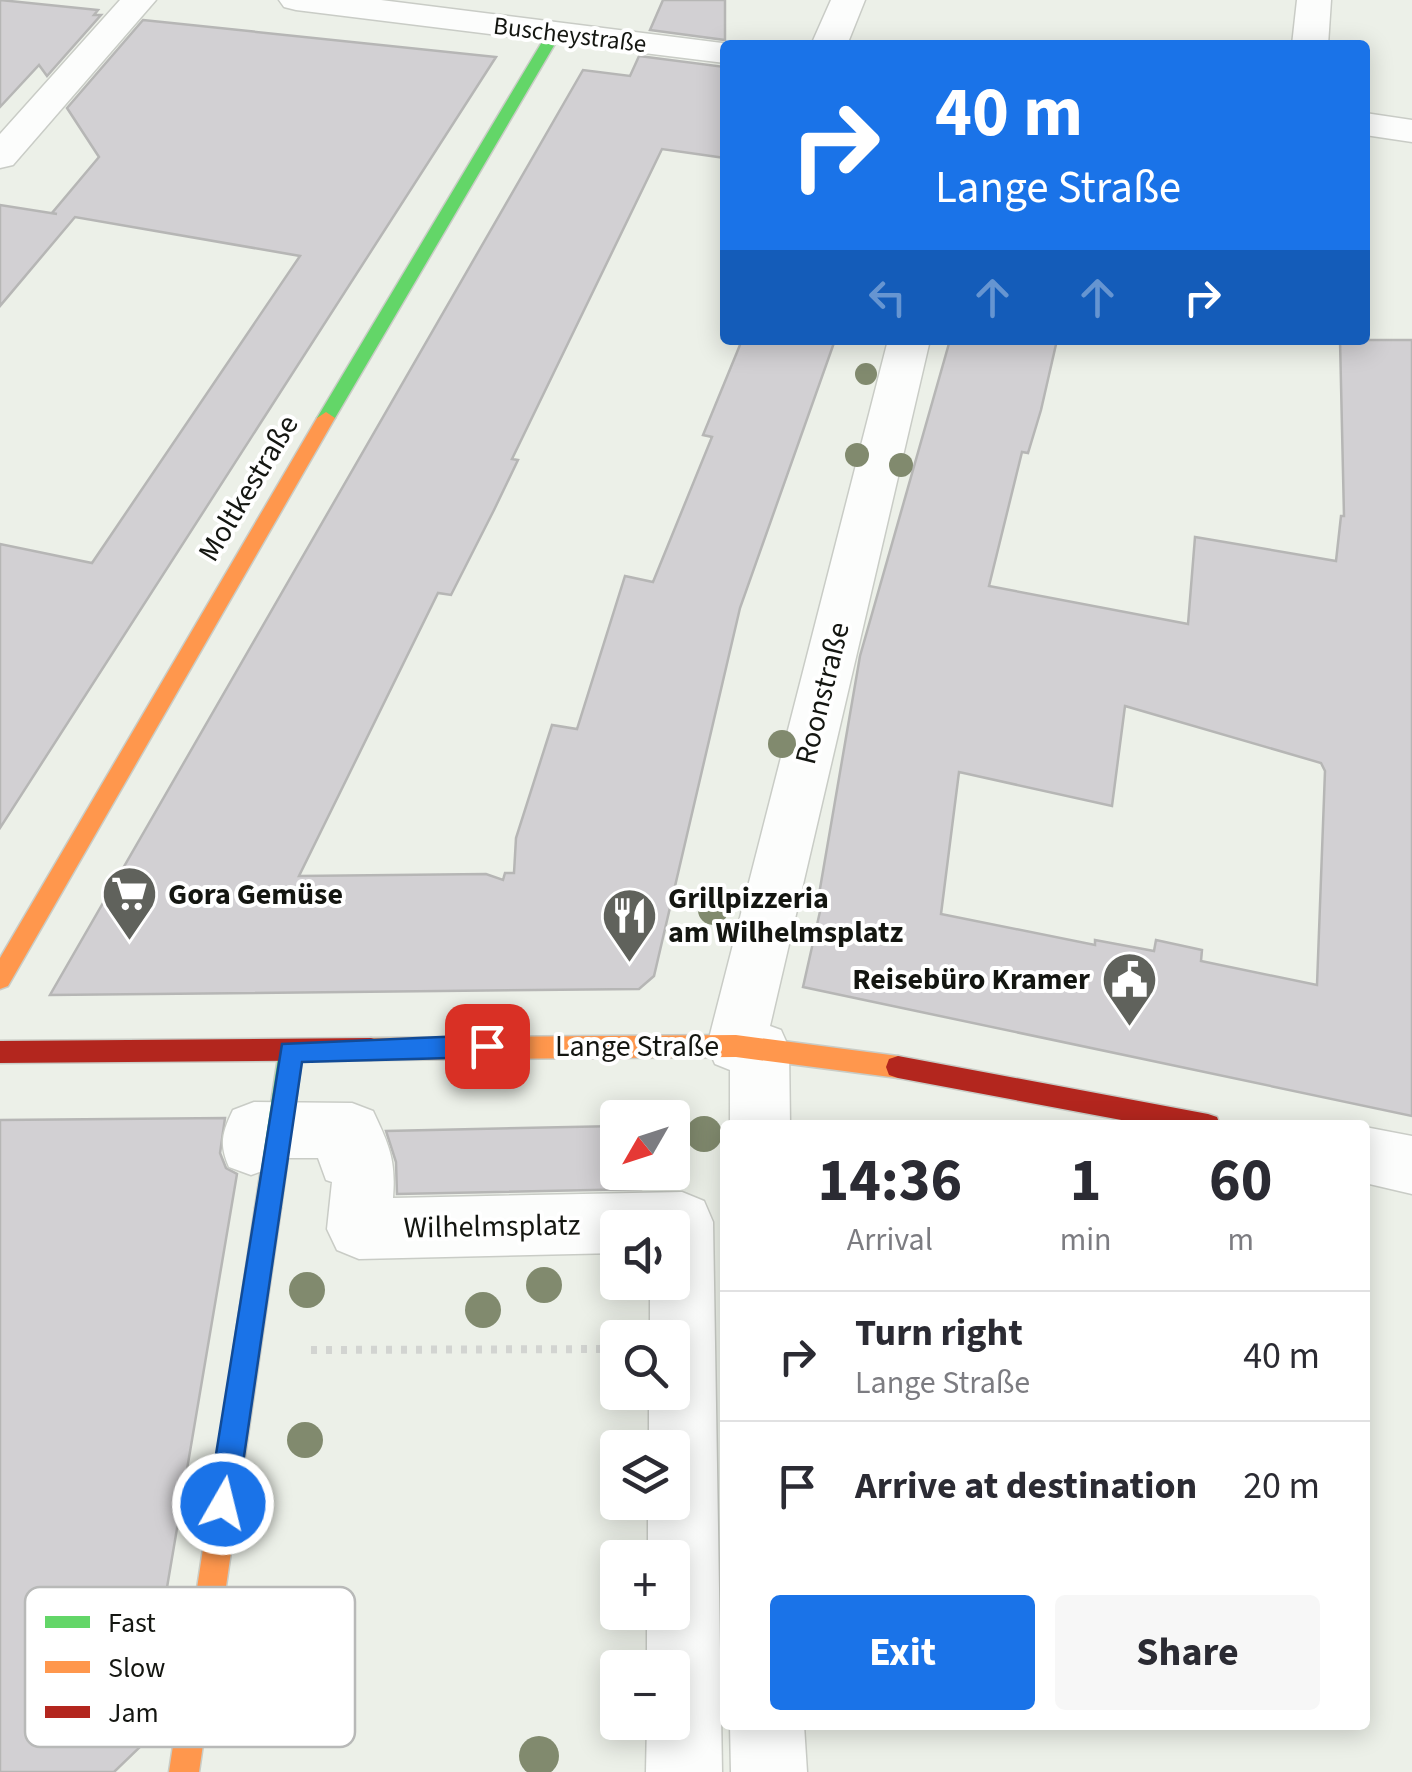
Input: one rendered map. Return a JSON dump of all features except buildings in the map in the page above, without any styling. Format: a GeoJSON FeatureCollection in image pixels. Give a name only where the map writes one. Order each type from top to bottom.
{"type":"FeatureCollection","features":[{"type":"Feature","properties":{"kind":"street"},"geometry":{"type":"LineString","coordinates":[[0,157],[139,0]]}},
{"type":"Feature","properties":{"kind":"street","name":"Buscheystraße"},"geometry":{"type":"LineString","coordinates":[[296,0],[720,51]]}},
{"type":"Feature","properties":{"kind":"street"},"geometry":{"type":"LineString","coordinates":[[831,40],[848,0]]}},
{"type":"Feature","properties":{"kind":"street"},"geometry":{"type":"LineString","coordinates":[[1310,40],[1314,0]]}},
{"type":"Feature","properties":{"kind":"street","name":"Moltkestraße"},"geometry":{"type":"LineString","coordinates":[[0,979],[182,659],[555,32]]}},
{"type":"Feature","properties":{"kind":"street"},"geometry":{"type":"LineString","coordinates":[[1370,125],[1412,130]]}},
{"type":"Feature","properties":{"kind":"street","name":"Roonstraße"},"geometry":{"type":"LineString","coordinates":[[760,1118],[748,1047],[909,345]]}},
{"type":"Feature","properties":{"kind":"street","name":"Lange Straße"},"geometry":{"type":"LineString","coordinates":[[0,1052],[291,1052],[565,1045],[748,1047],[928,1071],[1182,1120]]}},
{"type":"Feature","properties":{"kind":"street"},"geometry":{"type":"LineString","coordinates":[[211,1587],[291,1052]]}},
{"type":"Feature","properties":{"kind":"street"},"geometry":{"type":"LineString","coordinates":[[179,1587],[254,1130],[280,1129]]}},
{"type":"Feature","properties":{"kind":"street","name":"Wilhelmsplatz"},"geometry":{"type":"LineString","coordinates":[[280,1129],[352,1131],[348,1160],[365,1160],[358,1229],[682,1222],[684,1772]]}},
{"type":"Feature","properties":{"kind":"street"},"geometry":{"type":"LineString","coordinates":[[1370,1157],[1412,1164]]}},
{"type":"Feature","properties":{"kind":"street"},"geometry":{"type":"LineString","coordinates":[[768,1730],[769,1772]]}},
{"type":"Feature","properties":{"kind":"street"},"geometry":{"type":"LineString","coordinates":[[148,1772],[152,1747]]}},
{"type":"Feature","properties":{"kind":"street"},"geometry":{"type":"LineString","coordinates":[[184,1772],[188,1747]]}},
{"type":"Feature","properties":{"kind":"path"},"geometry":{"type":"LineString","coordinates":[[245,1351],[600,1348]]}},
{"type":"Feature","properties":{"kind":"traffic: fast"},"geometry":{"type":"LineString","coordinates":[[326,418],[555,32]]}},
{"type":"Feature","properties":{"kind":"traffic: fast"},"geometry":{"type":"LineString","coordinates":[[268,1208],[291,1051]]}},
{"type":"Feature","properties":{"kind":"traffic: slow"},"geometry":{"type":"LineString","coordinates":[[0,979],[326,418]]}},
{"type":"Feature","properties":{"kind":"traffic: slow"},"geometry":{"type":"LineString","coordinates":[[371,1049],[736,1046],[898,1067]]}},
{"type":"Feature","properties":{"kind":"traffic: slow"},"geometry":{"type":"LineString","coordinates":[[212,1587],[268,1208]]}},
{"type":"Feature","properties":{"kind":"traffic: slow"},"geometry":{"type":"LineString","coordinates":[[184,1772],[188,1747]]}},
{"type":"Feature","properties":{"kind":"traffic: jam"},"geometry":{"type":"LineString","coordinates":[[0,1052],[371,1049]]}},
{"type":"Feature","properties":{"kind":"traffic: jam"},"geometry":{"type":"LineString","coordinates":[[898,1067],[1181,1120]]}},
{"type":"Feature","properties":{"kind":"place","name":"Gora Gemüse"},"geometry":{"type":"Point","coordinates":[129,943]}},
{"type":"Feature","properties":{"kind":"place","name":"Grillpizzeria am Wilhelmsplatz"},"geometry":{"type":"Point","coordinates":[629,964]}},
{"type":"Feature","properties":{"kind":"place","name":"Reisebüro Kramer"},"geometry":{"type":"Point","coordinates":[1129,1028]}},
{"type":"Feature","properties":{"kind":"route"},"geometry":{"type":"LineString","coordinates":[[223,1504],[291,1052],[487,1046]]}}]}
